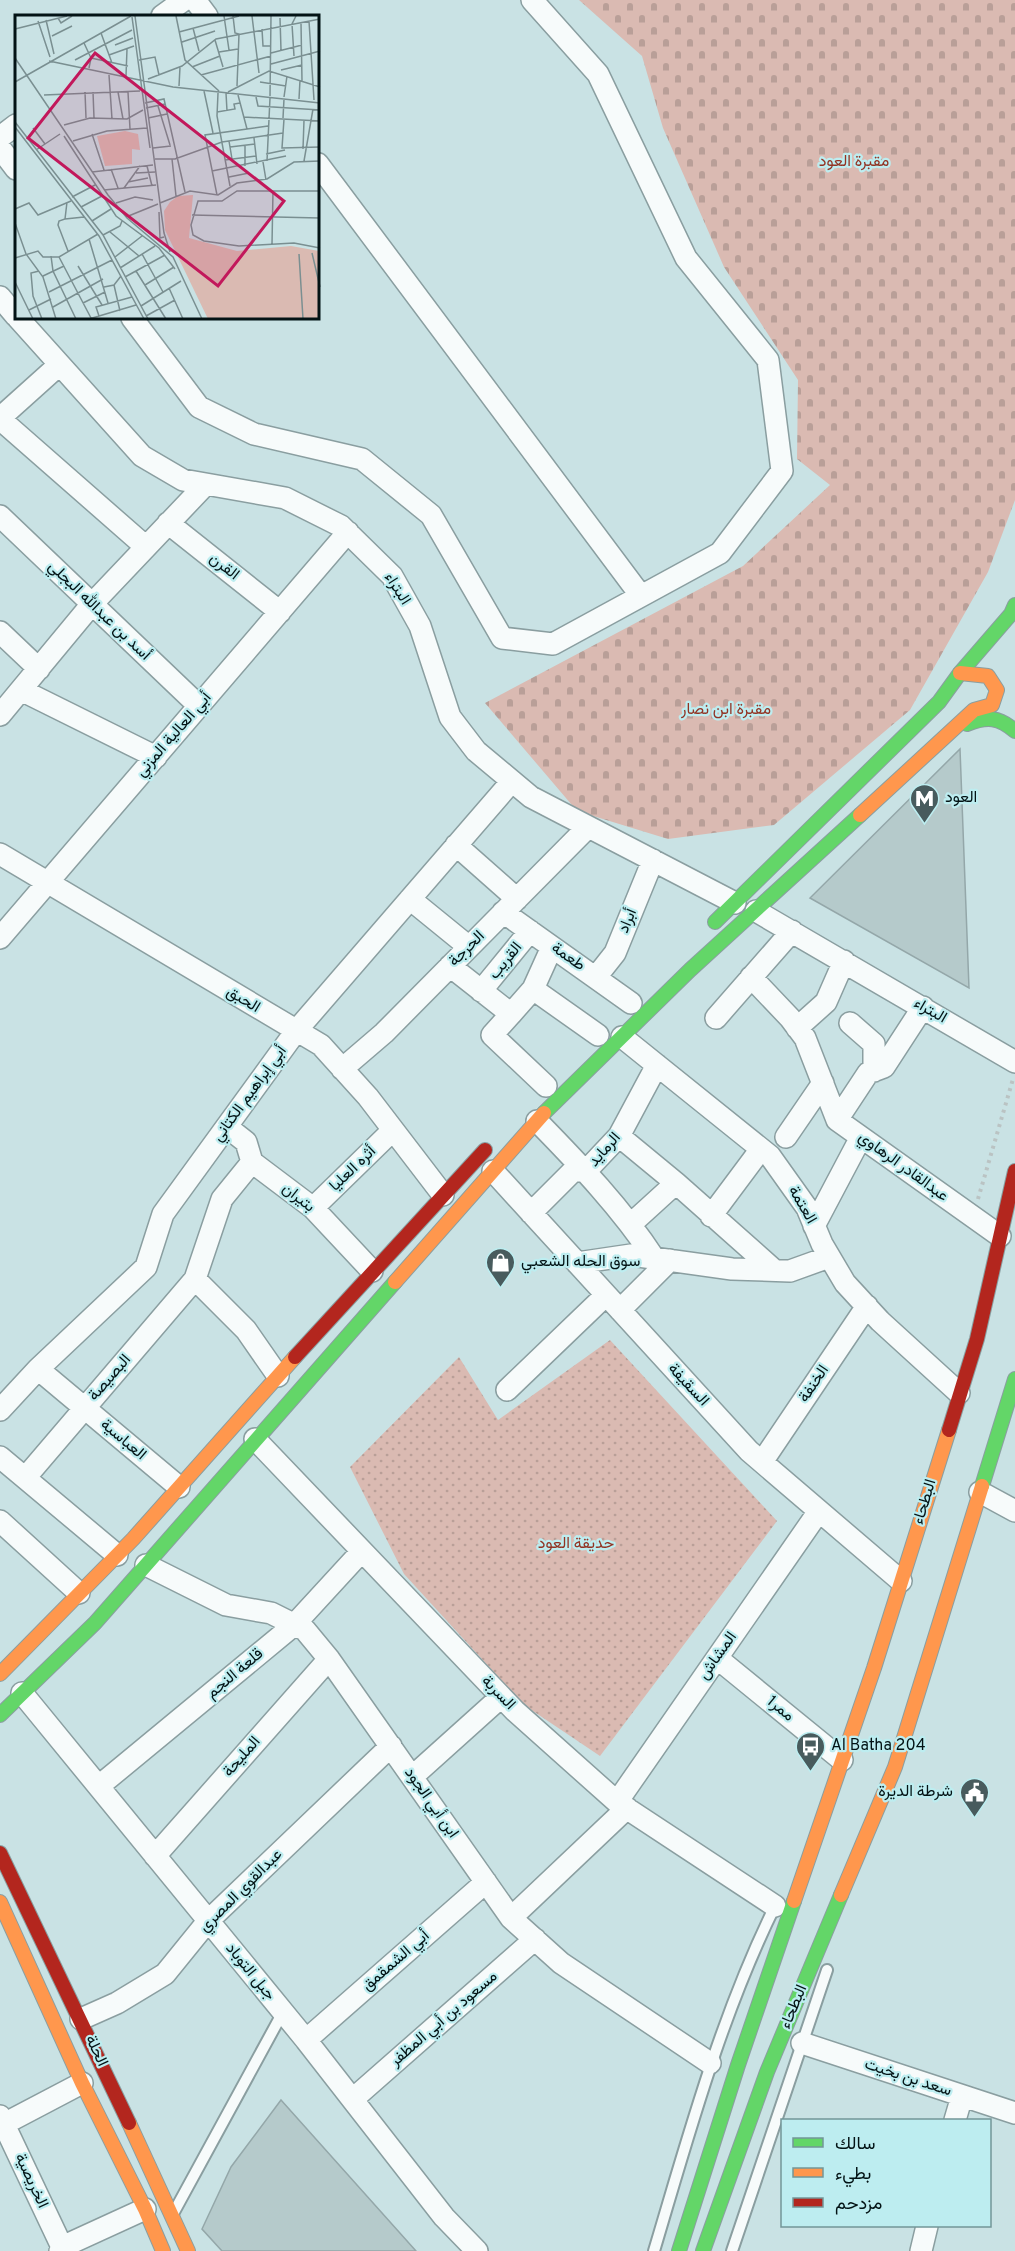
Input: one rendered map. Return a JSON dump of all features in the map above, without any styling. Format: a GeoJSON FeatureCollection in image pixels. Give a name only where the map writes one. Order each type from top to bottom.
{"type":"FeatureCollection","features":[{"type":"Feature","properties":{"kind":"main road"},"geometry":{"type":"LineString","coordinates":[[707,930],[939,702],[960,673],[1011,614],[1015,605]]}},
{"type":"Feature","properties":{"kind":"main road"},"geometry":{"type":"LineString","coordinates":[[0,1715],[95,1623],[537,1121],[604,1035],[690,970],[974,710],[992,705],[997,690],[988,676],[960,673]]}},
{"type":"Feature","properties":{"kind":"main road"},"geometry":{"type":"LineString","coordinates":[[953,729],[990,717],[999,718],[1015,731]]}},
{"type":"Feature","properties":{"kind":"main road"},"geometry":{"type":"LineString","coordinates":[[2,1668],[117,1555],[372,1271],[495,1139]]}},
{"type":"Feature","properties":{"kind":"main road","name":"البطحاء"},"geometry":{"type":"LineString","coordinates":[[679,2251],[738,2065],[843,1760],[977,1339],[1015,1171]]}},
{"type":"Feature","properties":{"kind":"main road","name":"البطحاء"},"geometry":{"type":"LineString","coordinates":[[703,2251],[767,2072],[895,1767],[1015,1379]]}},
{"type":"Feature","properties":{"kind":"main road","name":"الحلة"},"geometry":{"type":"LineString","coordinates":[[0,1852],[81,2019],[188,2251]]}},
{"type":"Feature","properties":{"kind":"main road","name":"الحلة"},"geometry":{"type":"LineString","coordinates":[[0,1902],[82,2083],[145,2210],[162,2251]]}},
{"type":"Feature","properties":{"kind":"street"},"geometry":{"type":"LineString","coordinates":[[163,15],[184,0]]}},
{"type":"Feature","properties":{"kind":"street"},"geometry":{"type":"LineString","coordinates":[[195,0],[206,15]]}},
{"type":"Feature","properties":{"kind":"street"},"geometry":{"type":"LineString","coordinates":[[134,320],[199,407],[254,434],[362,459],[431,515],[502,638],[553,644],[720,553],[782,471],[768,360],[686,258],[598,74],[532,0]]}},
{"type":"Feature","properties":{"kind":"street"},"geometry":{"type":"LineString","coordinates":[[0,137],[15,126]]}},
{"type":"Feature","properties":{"kind":"street"},"geometry":{"type":"LineString","coordinates":[[0,148],[15,168]]}},
{"type":"Feature","properties":{"kind":"street"},"geometry":{"type":"LineString","coordinates":[[320,167],[641,596]]}},
{"type":"Feature","properties":{"kind":"street","name":"البتراء"},"geometry":{"type":"LineString","coordinates":[[0,297],[15,315]]}},
{"type":"Feature","properties":{"kind":"street","name":"البتراء"},"geometry":{"type":"LineString","coordinates":[[20,320],[142,456],[183,480],[285,498],[341,526],[348,532],[392,576],[420,626],[450,717],[476,751],[531,797],[735,903]]}},
{"type":"Feature","properties":{"kind":"street"},"geometry":{"type":"LineString","coordinates":[[59,365],[0,419],[146,547]]}},
{"type":"Feature","properties":{"kind":"street"},"geometry":{"type":"LineString","coordinates":[[0,715],[92,604],[205,485]]}},
{"type":"Feature","properties":{"kind":"street","name":"أسد بن عبدالله البجلي"},"geometry":{"type":"LineString","coordinates":[[0,516],[199,706]]}},
{"type":"Feature","properties":{"kind":"street","name":"القرن"},"geometry":{"type":"LineString","coordinates":[[168,523],[280,612]]}},
{"type":"Feature","properties":{"kind":"street","name":"أبي العالية المزني"},"geometry":{"type":"LineString","coordinates":[[0,938],[348,532]]}},
{"type":"Feature","properties":{"kind":"street"},"geometry":{"type":"LineString","coordinates":[[0,632],[39,669]]}},
{"type":"Feature","properties":{"kind":"street"},"geometry":{"type":"LineString","coordinates":[[21,690],[156,757]]}},
{"type":"Feature","properties":{"kind":"street","name":"أبي إبراهيم الكتاني"},"geometry":{"type":"LineString","coordinates":[[0,1410],[146,1267],[163,1214],[296,1031],[512,781]]}},
{"type":"Feature","properties":{"kind":"street","name":"الحرجة"},"geometry":{"type":"LineString","coordinates":[[342,1069],[384,1033],[588,827]]}},
{"type":"Feature","properties":{"kind":"street","name":"طعمة"},"geometry":{"type":"LineString","coordinates":[[456,845],[530,931],[631,1003]]}},
{"type":"Feature","properties":{"kind":"street","name":"الحبق"},"geometry":{"type":"LineString","coordinates":[[0,854],[321,1046],[368,1097],[442,1195]]}},
{"type":"Feature","properties":{"kind":"street","name":"أبراد"},"geometry":{"type":"LineString","coordinates":[[596,977],[615,953],[652,860]]}},
{"type":"Feature","properties":{"kind":"street"},"geometry":{"type":"LineString","coordinates":[[410,899],[469,947]]}},
{"type":"Feature","properties":{"kind":"street","name":"البتراء"},"geometry":{"type":"LineString","coordinates":[[756,911],[1015,1062]]}},
{"type":"Feature","properties":{"kind":"street","name":"القريب"},"geometry":{"type":"LineString","coordinates":[[481,991],[530,931]]}},
{"type":"Feature","properties":{"kind":"street"},"geometry":{"type":"LineString","coordinates":[[716,1018],[792,931]]}},
{"type":"Feature","properties":{"kind":"street"},"geometry":{"type":"LineString","coordinates":[[546,1086],[492,1035],[533,988],[552,946]]}},
{"type":"Feature","properties":{"kind":"street"},"geometry":{"type":"LineString","coordinates":[[797,1028],[826,1002],[844,961]]}},
{"type":"Feature","properties":{"kind":"street"},"geometry":{"type":"LineString","coordinates":[[450,966],[511,1014]]}},
{"type":"Feature","properties":{"kind":"street"},"geometry":{"type":"LineString","coordinates":[[752,977],[804,1038],[837,1120]]}},
{"type":"Feature","properties":{"kind":"street","name":"العتمة"},"geometry":{"type":"LineString","coordinates":[[533,988],[604,1035],[657,1065],[770,1156],[807,1208],[829,1257],[845,1282],[959,1394]]}},
{"type":"Feature","properties":{"kind":"street"},"geometry":{"type":"LineString","coordinates":[[837,1120],[868,1073],[884,1067],[923,1007]]}},
{"type":"Feature","properties":{"kind":"street"},"geometry":{"type":"LineString","coordinates":[[850,1023],[874,1044],[874,1071]]}},
{"type":"Feature","properties":{"kind":"street","name":"الرمايد"},"geometry":{"type":"LineString","coordinates":[[531,1213],[573,1171],[586,1171],[619,1136],[657,1065]]}},
{"type":"Feature","properties":{"kind":"street"},"geometry":{"type":"LineString","coordinates":[[786,1137],[823,1083]]}},
{"type":"Feature","properties":{"kind":"street","name":"عبدالقادر الرهاوي"},"geometry":{"type":"LineString","coordinates":[[837,1120],[1000,1236]]}},
{"type":"Feature","properties":{"kind":"street"},"geometry":{"type":"LineString","coordinates":[[537,1121],[586,1171],[662,1259]]}},
{"type":"Feature","properties":{"kind":"street","name":"بتيران"},"geometry":{"type":"LineString","coordinates":[[226,1127],[246,1142],[252,1162],[313,1208],[372,1271]]}},
{"type":"Feature","properties":{"kind":"street","name":"أثره العليا"},"geometry":{"type":"LineString","coordinates":[[313,1208],[393,1130]]}},
{"type":"Feature","properties":{"kind":"street"},"geometry":{"type":"LineString","coordinates":[[619,1136],[774,1270]]}},
{"type":"Feature","properties":{"kind":"street"},"geometry":{"type":"LineString","coordinates":[[814,1226],[861,1137]]}},
{"type":"Feature","properties":{"kind":"street"},"geometry":{"type":"LineString","coordinates":[[711,1216],[761,1149]]}},
{"type":"Feature","properties":{"kind":"street","name":"البصيصة"},"geometry":{"type":"LineString","coordinates":[[25,1478],[195,1279],[222,1199],[252,1162]]}},
{"type":"Feature","properties":{"kind":"street","name":"السقيفة"},"geometry":{"type":"LineString","coordinates":[[493,1171],[749,1451],[901,1581]]}},
{"type":"Feature","properties":{"kind":"street"},"geometry":{"type":"LineString","coordinates":[[631,1224],[676,1183]]}},
{"type":"Feature","properties":{"kind":"street"},"geometry":{"type":"LineString","coordinates":[[577,1263],[631,1255],[732,1269],[790,1271],[829,1257]]}},
{"type":"Feature","properties":{"kind":"street"},"geometry":{"type":"LineString","coordinates":[[507,1390],[613,1303],[662,1259]]}},
{"type":"Feature","properties":{"kind":"street"},"geometry":{"type":"LineString","coordinates":[[195,1279],[246,1330],[278,1376]]}},
{"type":"Feature","properties":{"kind":"street","name":"الخنفة"},"geometry":{"type":"LineString","coordinates":[[762,1462],[867,1306]]}},
{"type":"Feature","properties":{"kind":"street","name":"العباسية"},"geometry":{"type":"LineString","coordinates":[[39,1370],[179,1487]]}},
{"type":"Feature","properties":{"kind":"street","name":"السربة"},"geometry":{"type":"LineString","coordinates":[[255,1439],[501,1697],[622,1805],[778,1901]]}},
{"type":"Feature","properties":{"kind":"street"},"geometry":{"type":"LineString","coordinates":[[0,1457],[117,1555]]}},
{"type":"Feature","properties":{"kind":"street"},"geometry":{"type":"LineString","coordinates":[[980,1492],[1015,1510]]}},
{"type":"Feature","properties":{"kind":"street","name":"المشاش"},"geometry":{"type":"LineString","coordinates":[[511,1918],[622,1805],[717,1658],[819,1511]]}},
{"type":"Feature","properties":{"kind":"street"},"geometry":{"type":"LineString","coordinates":[[0,1521],[80,1593]]}},
{"type":"Feature","properties":{"kind":"street","name":"قلعة النجم"},"geometry":{"type":"LineString","coordinates":[[99,1786],[294,1625],[362,1551]]}},
{"type":"Feature","properties":{"kind":"street","name":"ابن أبي الجود"},"geometry":{"type":"LineString","coordinates":[[146,1564],[226,1605],[271,1613],[304,1630],[391,1746],[511,1918],[561,1963],[710,2063]]}},
{"type":"Feature","properties":{"kind":"street","name":"ممر1"},"geometry":{"type":"LineString","coordinates":[[717,1658],[843,1760]]}},
{"type":"Feature","properties":{"kind":"street","name":"المليحة"},"geometry":{"type":"LineString","coordinates":[[155,1856],[328,1659]]}},
{"type":"Feature","properties":{"kind":"street","name":"جبل التوباد"},"geometry":{"type":"LineString","coordinates":[[22,1694],[306,2040],[444,2217],[477,2251]]}},
{"type":"Feature","properties":{"kind":"street"},"geometry":{"type":"LineString","coordinates":[[412,1777],[501,1697]]}},
{"type":"Feature","properties":{"kind":"street","name":"عبدالقوي المصري"},"geometry":{"type":"LineString","coordinates":[[81,2019],[117,2003],[165,1974],[208,1921],[391,1746]]}},
{"type":"Feature","properties":{"kind":"street","name":"أبي الشمقمق"},"geometry":{"type":"LineString","coordinates":[[306,2040],[486,1882]]}},
{"type":"Feature","properties":{"kind":"street","name":"مسعود بن أبي المظفر"},"geometry":{"type":"LineString","coordinates":[[353,2099],[536,1939]]}},
{"type":"Feature","properties":{"kind":"street","name":"سعد بن بخيت"},"geometry":{"type":"LineString","coordinates":[[802,2043],[1015,2113]]}},
{"type":"Feature","properties":{"kind":"street"},"geometry":{"type":"LineString","coordinates":[[2,2120],[82,2083]]}},
{"type":"Feature","properties":{"kind":"street"},"geometry":{"type":"LineString","coordinates":[[956,2119],[962,2096]]}},
{"type":"Feature","properties":{"kind":"street","name":"الخريصية"},"geometry":{"type":"LineString","coordinates":[[2,2120],[61,2249]]}},
{"type":"Feature","properties":{"kind":"street"},"geometry":{"type":"LineString","coordinates":[[61,2249],[145,2210]]}},
{"type":"Feature","properties":{"kind":"street"},"geometry":{"type":"LineString","coordinates":[[921,2251],[927,2227]]}},
{"type":"Feature","properties":{"kind":"lane","name":"البطحاء"},"geometry":{"type":"LineString","coordinates":[[847,1911],[895,1767]]}},
{"type":"Feature","properties":{"kind":"lane","name":"البطحاء"},"geometry":{"type":"LineString","coordinates":[[791,1877],[819,1828]]}},
{"type":"Feature","properties":{"kind":"lane"},"geometry":{"type":"LineString","coordinates":[[654,2251],[710,2063],[739,1986],[778,1901]]}},
{"type":"Feature","properties":{"kind":"lane","name":"البطحاء"},"geometry":{"type":"LineString","coordinates":[[732,2251],[832,1955]]}},
{"type":"Feature","properties":{"kind":"lane"},"geometry":{"type":"LineString","coordinates":[[173,2215],[283,2012]]}},
{"type":"Feature","properties":{"kind":"path"},"geometry":{"type":"LineString","coordinates":[[972,1217],[1015,1071]]}},
{"type":"Feature","properties":{"kind":"green space","name":"مقبرة العود"},"geometry":{"type":"Polygon","coordinates":[[[579,0],[1015,0],[1015,500],[988,572],[910,710],[774,825],[668,839],[577,811],[485,703],[743,566],[830,485],[797,459],[798,380],[724,267],[663,128],[642,56],[579,0]]]}},
{"type":"Feature","properties":{"kind":"green space","name":"حديقة العود"},"geometry":{"type":"Polygon","coordinates":[[[610,1340],[777,1521],[600,1756],[524,1705],[404,1574],[350,1467],[459,1357],[498,1420],[610,1340]]]}},
{"type":"Feature","properties":{"kind":"building","name":"العود"},"geometry":{"type":"Polygon","coordinates":[[[960,749],[969,988],[810,898],[960,749]]]}},
{"type":"Feature","properties":{"kind":"building"},"geometry":{"type":"Polygon","coordinates":[[[281,2100],[416,2251],[222,2251],[202,2229],[231,2167],[281,2100]]]}},
{"type":"Feature","properties":{"kind":"traffic: fast"},"geometry":{"type":"LineString","coordinates":[[715,922],[939,702],[960,673],[1011,614],[1015,605]]}},
{"type":"Feature","properties":{"kind":"traffic: fast"},"geometry":{"type":"LineString","coordinates":[[967,724],[992,719],[1004,723],[1015,731]]}},
{"type":"Feature","properties":{"kind":"traffic: fast"},"geometry":{"type":"LineString","coordinates":[[544,1113],[690,970],[860,815]]}},
{"type":"Feature","properties":{"kind":"traffic: fast"},"geometry":{"type":"LineString","coordinates":[[0,1715],[95,1623],[395,1282]]}},
{"type":"Feature","properties":{"kind":"traffic: fast"},"geometry":{"type":"LineString","coordinates":[[982,1486],[1015,1379]]}},
{"type":"Feature","properties":{"kind":"traffic: fast"},"geometry":{"type":"LineString","coordinates":[[703,2251],[767,2072],[841,1895]]}},
{"type":"Feature","properties":{"kind":"traffic: fast"},"geometry":{"type":"LineString","coordinates":[[679,2251],[738,2065],[794,1901]]}},
{"type":"Feature","properties":{"kind":"traffic: slow"},"geometry":{"type":"LineString","coordinates":[[860,815],[974,710],[992,705],[997,690],[988,676],[960,673]]}},
{"type":"Feature","properties":{"kind":"traffic: slow"},"geometry":{"type":"LineString","coordinates":[[395,1282],[544,1113]]}},
{"type":"Feature","properties":{"kind":"traffic: slow"},"geometry":{"type":"LineString","coordinates":[[0,1674],[133,1539],[295,1357]]}},
{"type":"Feature","properties":{"kind":"traffic: slow"},"geometry":{"type":"LineString","coordinates":[[794,1901],[874,1668],[949,1430]]}},
{"type":"Feature","properties":{"kind":"traffic: slow"},"geometry":{"type":"LineString","coordinates":[[841,1895],[895,1767],[982,1486]]}},
{"type":"Feature","properties":{"kind":"traffic: slow"},"geometry":{"type":"LineString","coordinates":[[0,1902],[82,2083],[145,2209],[163,2251]]}},
{"type":"Feature","properties":{"kind":"traffic: slow"},"geometry":{"type":"LineString","coordinates":[[129,2123],[188,2251]]}},
{"type":"Feature","properties":{"kind":"traffic: jam"},"geometry":{"type":"LineString","coordinates":[[295,1357],[485,1150]]}},
{"type":"Feature","properties":{"kind":"traffic: jam"},"geometry":{"type":"LineString","coordinates":[[949,1430],[977,1339],[1015,1171]]}},
{"type":"Feature","properties":{"kind":"traffic: jam"},"geometry":{"type":"LineString","coordinates":[[0,1853],[129,2123]]}},
{"type":"Feature","properties":{"kind":"place","name":"العود"},"geometry":{"type":"Point","coordinates":[924,824]}},
{"type":"Feature","properties":{"kind":"place","name":"سوق الحله الشعبي"},"geometry":{"type":"Point","coordinates":[500,1288]}},
{"type":"Feature","properties":{"kind":"place","name":"Al Batha 204"},"geometry":{"type":"Point","coordinates":[810,1772]}},
{"type":"Feature","properties":{"kind":"place","name":"شرطة الديرة"},"geometry":{"type":"Point","coordinates":[974,1818]}},
{"type":"Feature","properties":{"kind":"park label","name":"مقبرة ابن نصار"},"geometry":{"type":"Point","coordinates":[726,710]}}]}
